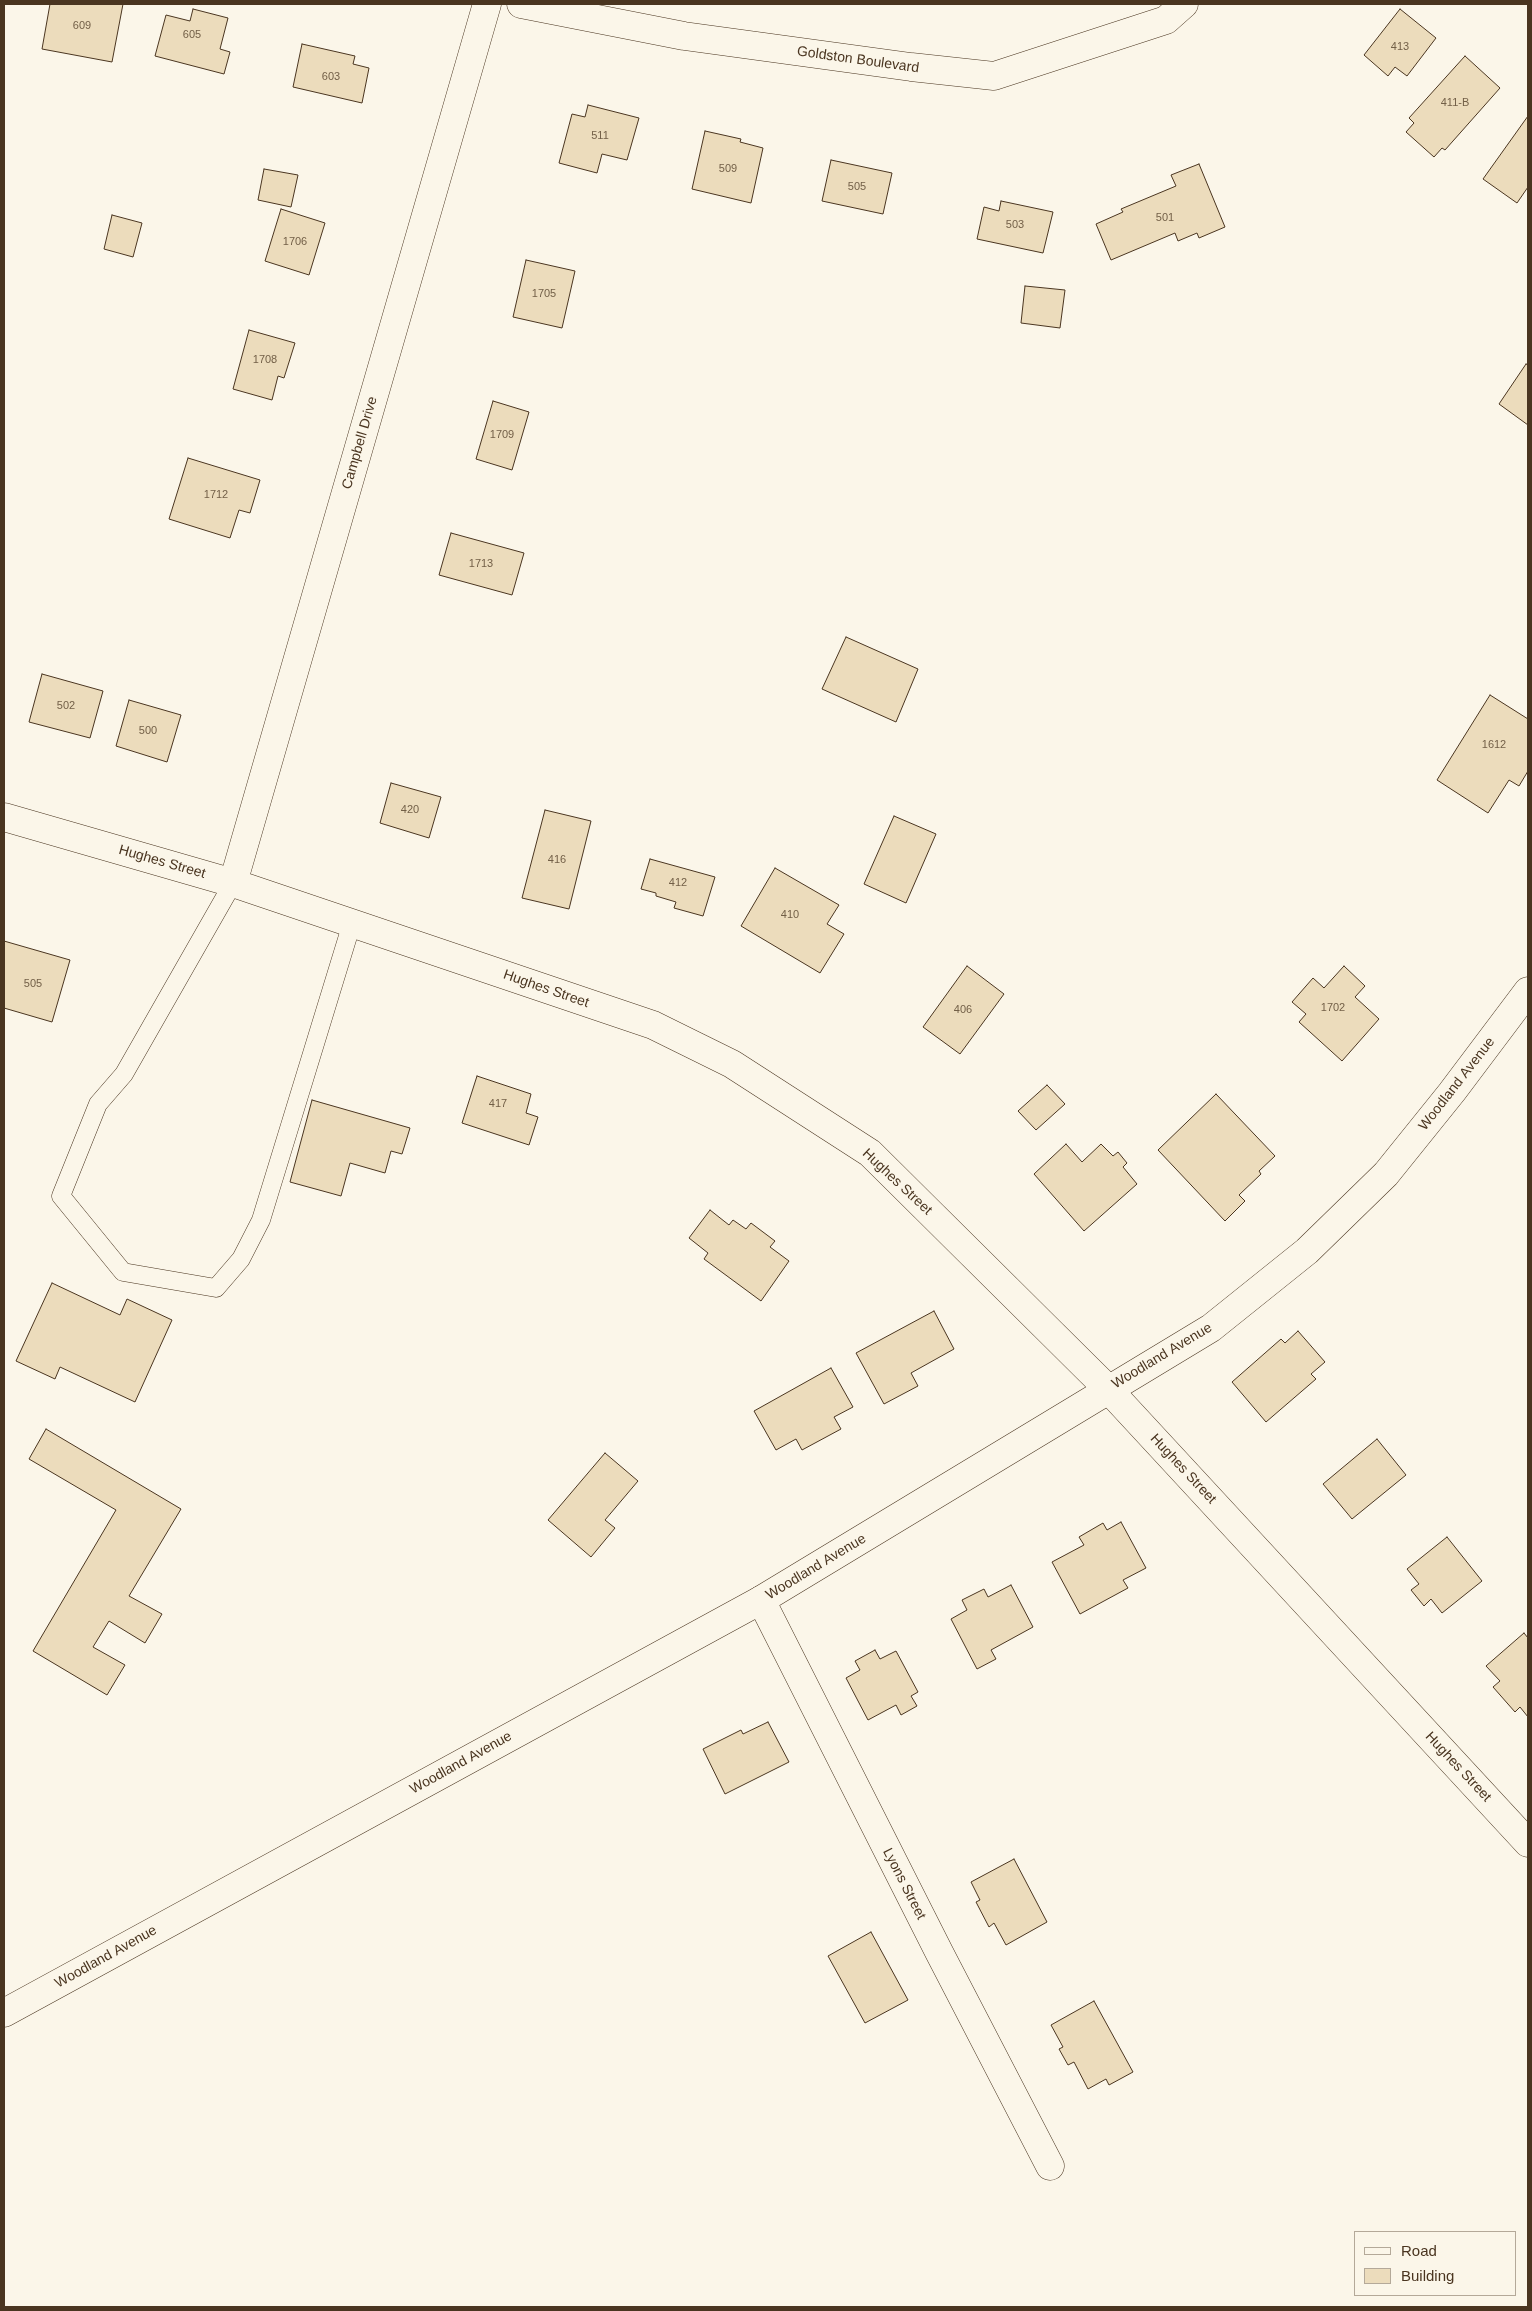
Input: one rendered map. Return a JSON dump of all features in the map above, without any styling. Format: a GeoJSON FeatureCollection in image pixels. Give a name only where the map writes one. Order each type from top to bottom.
{"type":"FeatureCollection","features":[{"type":"Feature","properties":{"kind":"street","name":"Campbell Drive"},"geometry":{"type":"LineString","coordinates":[[233,882],[487,4]]}},
{"type":"Feature","properties":{"kind":"street","name":"Goldston Boulevard"},"geometry":{"type":"LineString","coordinates":[[521,4],[684,36],[901,66],[994,76],[1166,20],[1184,4]]}},
{"type":"Feature","properties":{"kind":"street","name":"Hughes Street"},"geometry":{"type":"LineString","coordinates":[[4,817],[233,882],[653,1025],[732,1064],[870,1153],[1108,1389],[1528,1843]]}},
{"type":"Feature","properties":{"kind":"street","name":"Woodland Avenue"},"geometry":{"type":"LineString","coordinates":[[4,2014],[761,1600],[1211,1328],[1307,1251],[1386,1174],[1452,1092],[1528,991]]}},
{"type":"Feature","properties":{"kind":"street","name":"Lyons Street"},"geometry":{"type":"LineString","coordinates":[[761,1600],[939,1952],[1050,2166]]}},
{"type":"Feature","properties":{"kind":"lane"},"geometry":{"type":"LineString","coordinates":[[233,882],[124,1074],[98,1104],[61,1196],[123,1272],[216,1288],[242,1259],[261,1220],[352,923]]}},
{"type":"Feature","properties":{"kind":"building"},"geometry":{"type":"Polygon","coordinates":[[[50,4],[123,4],[112,62],[42,49],[50,4]]]}},
{"type":"Feature","properties":{"kind":"building"},"geometry":{"type":"Polygon","coordinates":[[[193,9],[228,18],[220,49],[230,52],[224,74],[155,56],[166,15],[190,21],[193,9]]]}},
{"type":"Feature","properties":{"kind":"building"},"geometry":{"type":"Polygon","coordinates":[[[1400,9],[1436,38],[1407,76],[1395,67],[1388,76],[1364,55],[1400,9]]]}},
{"type":"Feature","properties":{"kind":"building"},"geometry":{"type":"Polygon","coordinates":[[[302,44],[355,56],[353,64],[369,68],[362,103],[293,87],[302,44]]]}},
{"type":"Feature","properties":{"kind":"building"},"geometry":{"type":"Polygon","coordinates":[[[1465,56],[1500,88],[1445,150],[1442,148],[1434,157],[1406,132],[1414,123],[1409,118],[1465,56]]]}},
{"type":"Feature","properties":{"kind":"building"},"geometry":{"type":"Polygon","coordinates":[[[588,105],[639,118],[627,160],[602,154],[597,173],[559,163],[572,114],[585,117],[588,105]]]}},
{"type":"Feature","properties":{"kind":"building"},"geometry":{"type":"Polygon","coordinates":[[[1528,116],[1528,187],[1517,203],[1483,179],[1528,116]]]}},
{"type":"Feature","properties":{"kind":"building"},"geometry":{"type":"Polygon","coordinates":[[[705,131],[741,139],[740,142],[763,148],[751,203],[692,189],[705,131]]]}},
{"type":"Feature","properties":{"kind":"building"},"geometry":{"type":"Polygon","coordinates":[[[831,160],[892,173],[883,214],[822,201],[831,160]]]}},
{"type":"Feature","properties":{"kind":"building"},"geometry":{"type":"Polygon","coordinates":[[[1199,164],[1225,227],[1199,238],[1197,233],[1178,241],[1175,233],[1111,260],[1096,224],[1123,212],[1121,209],[1176,186],[1171,175],[1199,164]]]}},
{"type":"Feature","properties":{"kind":"building"},"geometry":{"type":"Polygon","coordinates":[[[264,169],[298,175],[291,207],[258,200],[264,169]]]}},
{"type":"Feature","properties":{"kind":"building"},"geometry":{"type":"Polygon","coordinates":[[[1001,201],[1053,212],[1043,253],[977,239],[984,207],[999,211],[1001,201]]]}},
{"type":"Feature","properties":{"kind":"building"},"geometry":{"type":"Polygon","coordinates":[[[281,209],[325,223],[309,275],[265,261],[281,209]]]}},
{"type":"Feature","properties":{"kind":"building"},"geometry":{"type":"Polygon","coordinates":[[[112,215],[142,223],[133,257],[104,249],[112,215]]]}},
{"type":"Feature","properties":{"kind":"building"},"geometry":{"type":"Polygon","coordinates":[[[526,260],[575,271],[562,328],[513,317],[526,260]]]}},
{"type":"Feature","properties":{"kind":"building"},"geometry":{"type":"Polygon","coordinates":[[[1025,286],[1065,290],[1060,328],[1021,323],[1025,286]]]}},
{"type":"Feature","properties":{"kind":"building"},"geometry":{"type":"Polygon","coordinates":[[[249,330],[295,343],[284,378],[278,376],[272,400],[233,389],[249,330]]]}},
{"type":"Feature","properties":{"kind":"building"},"geometry":{"type":"Polygon","coordinates":[[[1526,364],[1528,365],[1528,425],[1499,404],[1526,364]]]}},
{"type":"Feature","properties":{"kind":"building"},"geometry":{"type":"Polygon","coordinates":[[[493,401],[529,412],[512,470],[476,459],[493,401]]]}},
{"type":"Feature","properties":{"kind":"building"},"geometry":{"type":"Polygon","coordinates":[[[188,458],[260,480],[250,513],[239,510],[230,538],[169,519],[188,458]]]}},
{"type":"Feature","properties":{"kind":"building"},"geometry":{"type":"Polygon","coordinates":[[[451,533],[524,553],[512,595],[439,575],[451,533]]]}},
{"type":"Feature","properties":{"kind":"building"},"geometry":{"type":"Polygon","coordinates":[[[846,637],[918,669],[896,722],[822,689],[846,637]]]}},
{"type":"Feature","properties":{"kind":"building"},"geometry":{"type":"Polygon","coordinates":[[[42,674],[103,691],[90,738],[29,722],[42,674]]]}},
{"type":"Feature","properties":{"kind":"building"},"geometry":{"type":"Polygon","coordinates":[[[1490,695],[1528,719],[1528,771],[1519,786],[1509,780],[1488,813],[1437,780],[1490,695]]]}},
{"type":"Feature","properties":{"kind":"building"},"geometry":{"type":"Polygon","coordinates":[[[129,700],[181,715],[167,762],[116,746],[129,700]]]}},
{"type":"Feature","properties":{"kind":"building"},"geometry":{"type":"Polygon","coordinates":[[[391,783],[441,797],[429,838],[380,823],[391,783]]]}},
{"type":"Feature","properties":{"kind":"building"},"geometry":{"type":"Polygon","coordinates":[[[545,810],[591,821],[569,909],[522,898],[545,810]]]}},
{"type":"Feature","properties":{"kind":"building"},"geometry":{"type":"Polygon","coordinates":[[[894,816],[936,834],[906,903],[864,884],[894,816]]]}},
{"type":"Feature","properties":{"kind":"building"},"geometry":{"type":"Polygon","coordinates":[[[650,859],[715,877],[703,916],[674,908],[676,902],[641,889],[650,859]]]}},
{"type":"Feature","properties":{"kind":"building"},"geometry":{"type":"Polygon","coordinates":[[[775,868],[839,905],[827,924],[844,934],[820,973],[741,926],[775,868]]]}},
{"type":"Feature","properties":{"kind":"building"},"geometry":{"type":"Polygon","coordinates":[[[4,941],[70,960],[52,1022],[4,1008],[4,941]]]}},
{"type":"Feature","properties":{"kind":"building"},"geometry":{"type":"Polygon","coordinates":[[[967,966],[1004,994],[960,1054],[923,1027],[967,966]]]}},
{"type":"Feature","properties":{"kind":"building"},"geometry":{"type":"Polygon","coordinates":[[[1344,966],[1365,986],[1355,997],[1379,1019],[1342,1061],[1299,1022],[1306,1014],[1292,1002],[1313,978],[1324,988],[1344,966]]]}},
{"type":"Feature","properties":{"kind":"building"},"geometry":{"type":"Polygon","coordinates":[[[477,1076],[531,1094],[526,1113],[538,1117],[529,1145],[462,1123],[477,1076]]]}},
{"type":"Feature","properties":{"kind":"building"},"geometry":{"type":"Polygon","coordinates":[[[1047,1085],[1065,1104],[1036,1130],[1018,1111],[1047,1085]]]}},
{"type":"Feature","properties":{"kind":"building"},"geometry":{"type":"Polygon","coordinates":[[[1216,1094],[1275,1156],[1259,1171],[1261,1174],[1239,1195],[1245,1201],[1225,1221],[1158,1150],[1216,1094]]]}},
{"type":"Feature","properties":{"kind":"building"},"geometry":{"type":"Polygon","coordinates":[[[312,1100],[410,1128],[402,1154],[391,1151],[385,1173],[350,1163],[341,1196],[290,1182],[312,1100]]]}},
{"type":"Feature","properties":{"kind":"building"},"geometry":{"type":"Polygon","coordinates":[[[1066,1144],[1082,1162],[1101,1144],[1113,1156],[1118,1152],[1127,1163],[1123,1167],[1137,1184],[1084,1231],[1034,1174],[1066,1144]]]}},
{"type":"Feature","properties":{"kind":"building"},"geometry":{"type":"Polygon","coordinates":[[[710,1210],[729,1225],[733,1220],[746,1229],[751,1223],[775,1241],[770,1247],[789,1261],[761,1301],[704,1259],[708,1253],[689,1238],[710,1210]]]}},
{"type":"Feature","properties":{"kind":"building"},"geometry":{"type":"Polygon","coordinates":[[[52,1283],[120,1315],[127,1299],[172,1320],[135,1402],[60,1367],[55,1379],[16,1361],[52,1283]]]}},
{"type":"Feature","properties":{"kind":"building"},"geometry":{"type":"Polygon","coordinates":[[[934,1311],[954,1349],[911,1373],[918,1386],[884,1404],[856,1353],[934,1311]]]}},
{"type":"Feature","properties":{"kind":"building"},"geometry":{"type":"Polygon","coordinates":[[[1298,1331],[1325,1362],[1311,1374],[1316,1379],[1266,1422],[1232,1382],[1281,1339],[1285,1343],[1298,1331]]]}},
{"type":"Feature","properties":{"kind":"building"},"geometry":{"type":"Polygon","coordinates":[[[831,1368],[853,1407],[834,1417],[841,1429],[802,1450],[796,1439],[776,1450],[754,1411],[831,1368]]]}},
{"type":"Feature","properties":{"kind":"building"},"geometry":{"type":"Polygon","coordinates":[[[46,1429],[181,1509],[129,1596],[162,1614],[145,1643],[109,1621],[93,1647],[125,1665],[107,1695],[33,1651],[116,1510],[29,1459],[46,1429]]]}},
{"type":"Feature","properties":{"kind":"building"},"geometry":{"type":"Polygon","coordinates":[[[1377,1439],[1406,1475],[1352,1519],[1323,1484],[1377,1439]]]}},
{"type":"Feature","properties":{"kind":"building"},"geometry":{"type":"Polygon","coordinates":[[[605,1453],[638,1481],[605,1520],[615,1528],[591,1557],[548,1520],[605,1453]]]}},
{"type":"Feature","properties":{"kind":"building"},"geometry":{"type":"Polygon","coordinates":[[[1121,1522],[1146,1568],[1123,1580],[1128,1588],[1080,1614],[1052,1562],[1084,1545],[1079,1537],[1103,1523],[1107,1530],[1121,1522]]]}},
{"type":"Feature","properties":{"kind":"building"},"geometry":{"type":"Polygon","coordinates":[[[1447,1537],[1482,1581],[1442,1613],[1431,1599],[1424,1606],[1411,1590],[1419,1584],[1407,1569],[1447,1537]]]}},
{"type":"Feature","properties":{"kind":"building"},"geometry":{"type":"Polygon","coordinates":[[[1011,1585],[1033,1627],[991,1650],[996,1659],[977,1669],[951,1619],[967,1610],[962,1600],[984,1589],[988,1597],[1011,1585]]]}},
{"type":"Feature","properties":{"kind":"building"},"geometry":{"type":"Polygon","coordinates":[[[1524,1633],[1528,1638],[1528,1717],[1520,1707],[1515,1712],[1493,1687],[1500,1681],[1486,1666],[1524,1633]]]}},
{"type":"Feature","properties":{"kind":"building"},"geometry":{"type":"Polygon","coordinates":[[[875,1650],[880,1659],[896,1651],[918,1692],[911,1696],[917,1706],[901,1715],[896,1705],[868,1720],[846,1678],[860,1670],[855,1661],[875,1650]]]}},
{"type":"Feature","properties":{"kind":"building"},"geometry":{"type":"Polygon","coordinates":[[[768,1722],[789,1762],[725,1794],[703,1749],[741,1730],[743,1734],[768,1722]]]}},
{"type":"Feature","properties":{"kind":"building"},"geometry":{"type":"Polygon","coordinates":[[[1014,1859],[1047,1922],[1006,1945],[994,1923],[989,1927],[976,1902],[980,1900],[971,1882],[1014,1859]]]}},
{"type":"Feature","properties":{"kind":"building"},"geometry":{"type":"Polygon","coordinates":[[[871,1932],[908,2000],[865,2023],[828,1956],[871,1932]]]}},
{"type":"Feature","properties":{"kind":"building"},"geometry":{"type":"Polygon","coordinates":[[[1094,2001],[1133,2072],[1109,2085],[1106,2079],[1088,2089],[1074,2062],[1068,2065],[1059,2049],[1063,2047],[1051,2025],[1094,2001]]]}}]}
